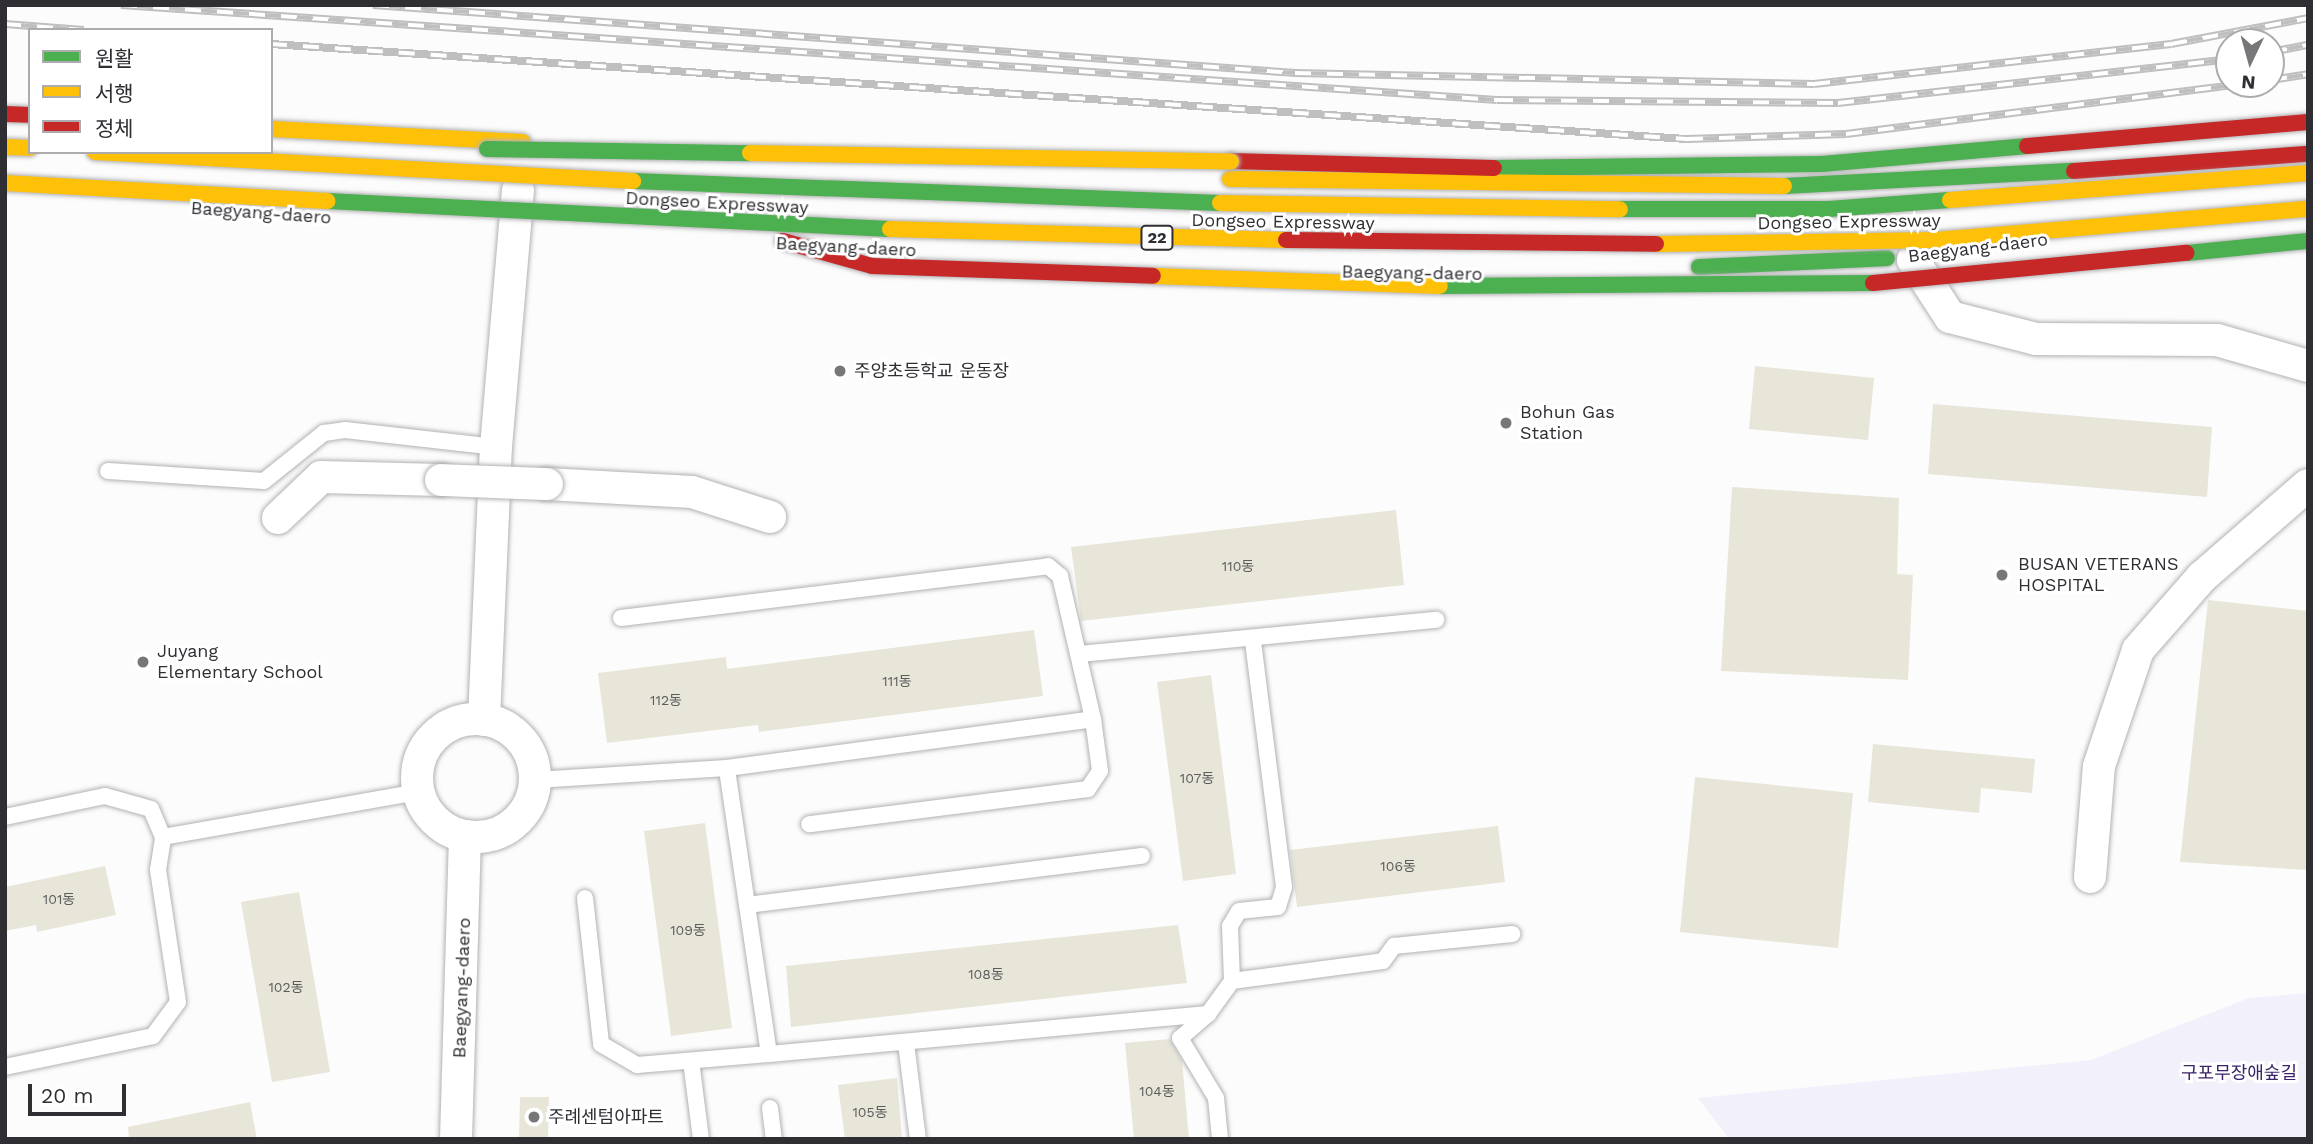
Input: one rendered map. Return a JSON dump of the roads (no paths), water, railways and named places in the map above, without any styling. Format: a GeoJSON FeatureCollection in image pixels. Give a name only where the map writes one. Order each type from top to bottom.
{"type":"FeatureCollection","features":[{"type":"Feature","properties":{"kind":"main road"},"geometry":{"type":"LineString","coordinates":[[5,114],[28,115]]}},
{"type":"Feature","properties":{"kind":"main road"},"geometry":{"type":"LineString","coordinates":[[286,164],[393,146],[1498,168],[1822,164],[2308,122]]}},
{"type":"Feature","properties":{"kind":"main road"},"geometry":{"type":"LineString","coordinates":[[273,129],[1319,184],[1508,187],[1865,186],[2308,154]]}},
{"type":"Feature","properties":{"kind":"main road"},"geometry":{"type":"LineString","coordinates":[[5,147],[28,148]]}},
{"type":"Feature","properties":{"kind":"main road","name":"Dongseo Expressway"},"geometry":{"type":"LineString","coordinates":[[127,154],[286,164],[1391,209],[1829,209],[2308,173]]}},
{"type":"Feature","properties":{"kind":"main road","name":"Dongseo Expressway"},"geometry":{"type":"LineString","coordinates":[[5,183],[720,224],[1507,246],[1935,240],[2308,209]]}},
{"type":"Feature","properties":{"kind":"main road","name":"Baegyang-daero"},"geometry":{"type":"LineString","coordinates":[[5,197],[744,241]]}},
{"type":"Feature","properties":{"kind":"main road","name":"Baegyang-daero"},"geometry":{"type":"LineString","coordinates":[[770,242],[1299,271],[1526,274],[1911,257],[2176,227],[2308,220]]}},
{"type":"Feature","properties":{"kind":"main road"},"geometry":{"type":"LineString","coordinates":[[720,224],[872,266],[1432,286],[1876,283],[2308,241]]}},
{"type":"Feature","properties":{"kind":"street"},"geometry":{"type":"LineString","coordinates":[[484,720],[496,447],[522,142]]}},
{"type":"Feature","properties":{"kind":"street"},"geometry":{"type":"LineString","coordinates":[[1911,257],[1950,317],[2036,339],[2217,340],[2308,366]]}},
{"type":"Feature","properties":{"kind":"street"},"geometry":{"type":"LineString","coordinates":[[278,518],[321,477],[547,484],[692,492],[770,517]]}},
{"type":"Feature","properties":{"kind":"street"},"geometry":{"type":"LineString","coordinates":[[2090,877],[2099,766],[2138,650],[2202,576],[2302,496]]}},
{"type":"Feature","properties":{"kind":"street"},"geometry":{"type":"LineString","coordinates":[[465,720],[484,720],[508,729],[527,747],[536,780],[521,818],[485,837],[465,836],[435,821],[418,792],[419,763],[432,738],[465,720]]}},
{"type":"Feature","properties":{"kind":"street","name":"Baegyang-daero"},"geometry":{"type":"LineString","coordinates":[[456,1139],[465,836]]}},
{"type":"Feature","properties":{"kind":"lane"},"geometry":{"type":"LineString","coordinates":[[108,471],[264,481],[324,433],[345,430],[496,447]]}},
{"type":"Feature","properties":{"kind":"lane"},"geometry":{"type":"LineString","coordinates":[[621,618],[1048,566],[1060,576],[1080,654],[1100,771],[1088,789],[809,824]]}},
{"type":"Feature","properties":{"kind":"lane"},"geometry":{"type":"LineString","coordinates":[[1080,654],[1253,640],[1436,620]]}},
{"type":"Feature","properties":{"kind":"lane"},"geometry":{"type":"LineString","coordinates":[[1220,1139],[1216,1098],[1180,1038],[1208,1014],[1232,981],[1230,926],[1238,911],[1278,907],[1284,887],[1253,640]]}},
{"type":"Feature","properties":{"kind":"lane"},"geometry":{"type":"LineString","coordinates":[[536,780],[727,768],[1093,719]]}},
{"type":"Feature","properties":{"kind":"lane"},"geometry":{"type":"LineString","coordinates":[[727,768],[769,1054]]}},
{"type":"Feature","properties":{"kind":"lane"},"geometry":{"type":"LineString","coordinates":[[163,837],[418,792]]}},
{"type":"Feature","properties":{"kind":"lane"},"geometry":{"type":"LineString","coordinates":[[5,817],[105,796],[151,809],[163,837],[158,870],[178,1002],[153,1036],[5,1067]]}},
{"type":"Feature","properties":{"kind":"lane"},"geometry":{"type":"LineString","coordinates":[[747,905],[1142,856]]}},
{"type":"Feature","properties":{"kind":"lane"},"geometry":{"type":"LineString","coordinates":[[585,898],[601,1044],[637,1065],[1208,1014]]}},
{"type":"Feature","properties":{"kind":"lane"},"geometry":{"type":"LineString","coordinates":[[1232,981],[1383,961],[1394,946],[1512,934]]}},
{"type":"Feature","properties":{"kind":"lane"},"geometry":{"type":"LineString","coordinates":[[906,1043],[918,1139]]}},
{"type":"Feature","properties":{"kind":"lane"},"geometry":{"type":"LineString","coordinates":[[691,1061],[701,1139]]}},
{"type":"Feature","properties":{"kind":"lane"},"geometry":{"type":"LineString","coordinates":[[770,1108],[774,1139]]}},
{"type":"Feature","properties":{"kind":"railway"},"geometry":{"type":"LineString","coordinates":[[121,5],[1497,100],[1838,103],[2215,61]]}},
{"type":"Feature","properties":{"kind":"railway"},"geometry":{"type":"LineString","coordinates":[[373,5],[1295,73],[1814,84],[2171,44],[2308,18]]}},
{"type":"Feature","properties":{"kind":"railway"},"geometry":{"type":"LineString","coordinates":[[5,24],[58,28]]}},
{"type":"Feature","properties":{"kind":"railway"},"geometry":{"type":"LineString","coordinates":[[273,44],[1687,139],[1846,134],[2215,87]]}},
{"type":"Feature","properties":{"kind":"railway"},"geometry":{"type":"LineString","coordinates":[[2285,49],[2308,45]]}},
{"type":"Feature","properties":{"kind":"railway"},"geometry":{"type":"LineString","coordinates":[[2285,78],[2308,74]]}},
{"type":"Feature","properties":{"kind":"place","name":"주양초등학교 운동장"},"geometry":{"type":"Point","coordinates":[840,371]}},
{"type":"Feature","properties":{"kind":"place","name":"Bohun Gas Station"},"geometry":{"type":"Point","coordinates":[1506,423]}},
{"type":"Feature","properties":{"kind":"place","name":"BUSAN VETERANS HOSPITAL"},"geometry":{"type":"Point","coordinates":[2002,575]}},
{"type":"Feature","properties":{"kind":"place","name":"Juyang Elementary School"},"geometry":{"type":"Point","coordinates":[143,662]}},
{"type":"Feature","properties":{"kind":"place","name":"주례센텀아파트"},"geometry":{"type":"Point","coordinates":[534,1117]}},
{"type":"Feature","properties":{"kind":"park label","name":"구포무장애숲길"},"geometry":{"type":"Point","coordinates":[2239,1073]}}]}
